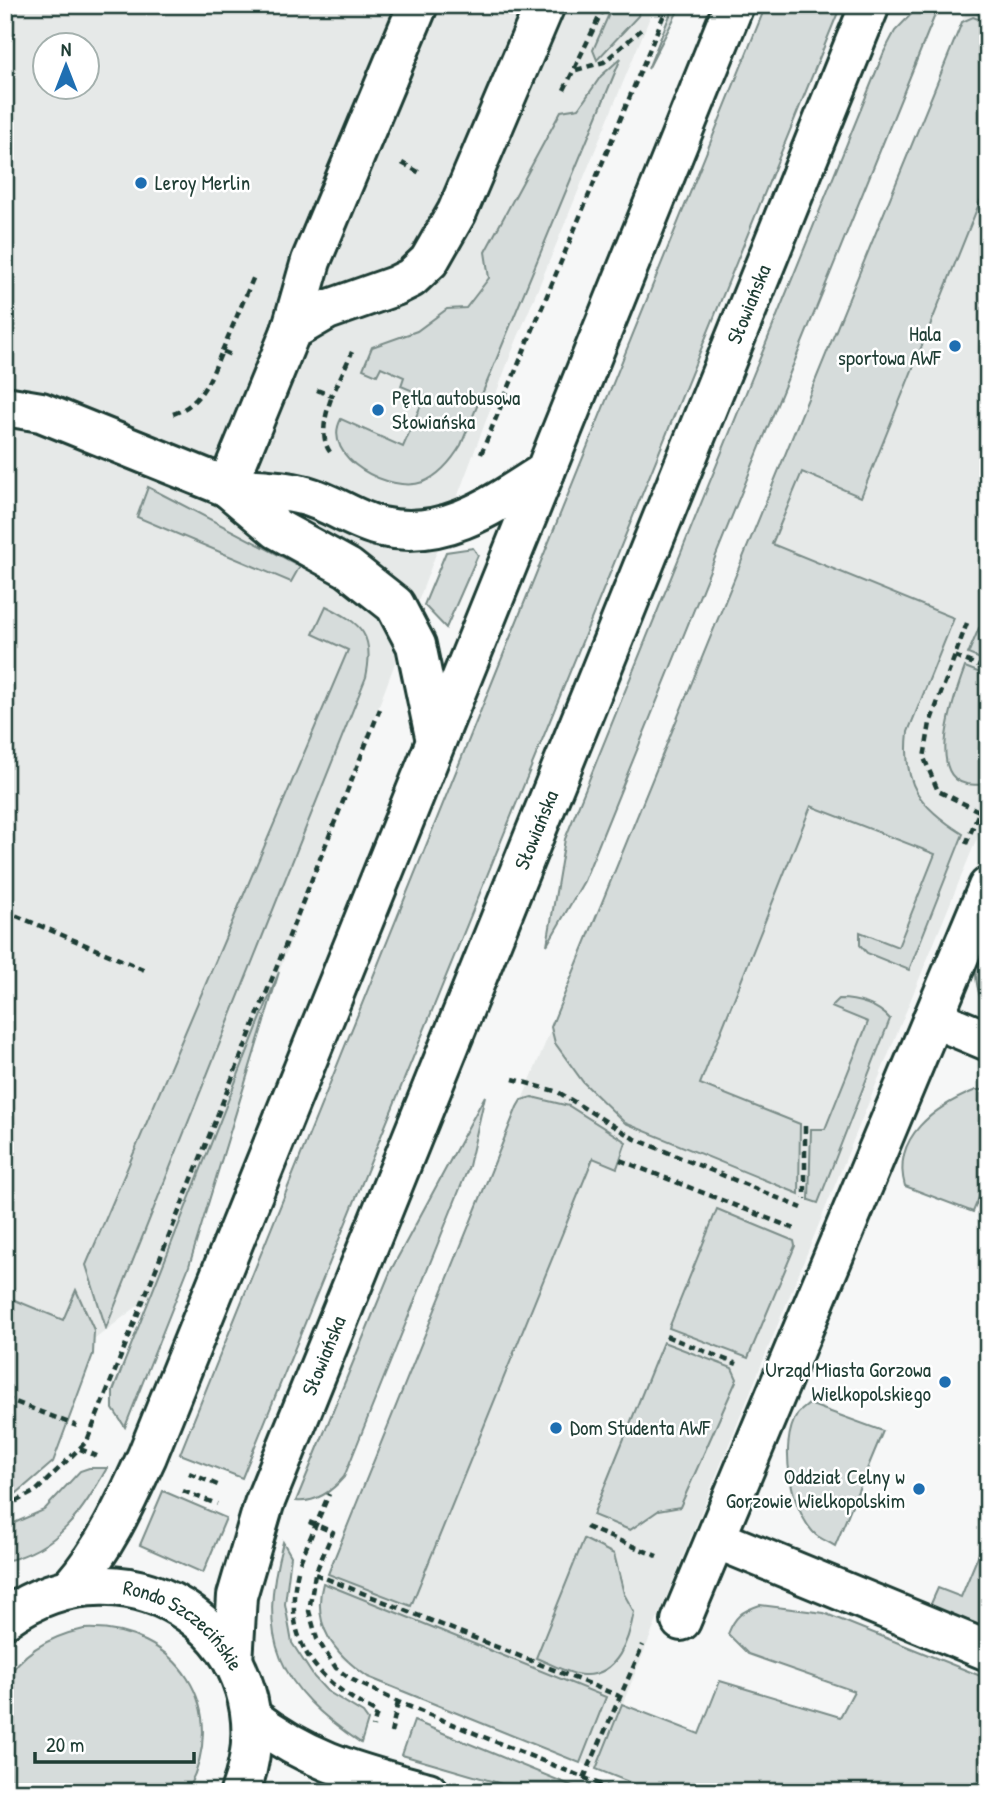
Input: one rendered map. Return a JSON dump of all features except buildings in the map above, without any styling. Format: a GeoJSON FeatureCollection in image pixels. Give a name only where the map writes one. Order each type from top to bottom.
{"type":"FeatureCollection","features":[{"type":"Feature","properties":{"kind":"main road"},"geometry":{"type":"LineString","coordinates":[[227,487],[290,331],[311,261],[418,5]]}},
{"type":"Feature","properties":{"kind":"main road"},"geometry":{"type":"LineString","coordinates":[[290,331],[327,310],[411,278],[429,261],[457,212],[545,5]]}},
{"type":"Feature","properties":{"kind":"main road"},"geometry":{"type":"LineString","coordinates":[[71,1587],[93,1562],[113,1532],[139,1473],[734,5]]}},
{"type":"Feature","properties":{"kind":"main road","name":"Słowiańska"},"geometry":{"type":"LineString","coordinates":[[233,1662],[237,1596],[259,1521],[870,5]]}},
{"type":"Feature","properties":{"kind":"main road"},"geometry":{"type":"LineString","coordinates":[[5,406],[41,412],[227,487],[302,495],[381,527],[409,530],[460,521],[487,509],[545,472]]}},
{"type":"Feature","properties":{"kind":"main road"},"geometry":{"type":"LineString","coordinates":[[227,487],[277,528],[348,568],[395,605],[416,645],[436,741]]}},
{"type":"Feature","properties":{"kind":"main road"},"geometry":{"type":"LineString","coordinates":[[681,1620],[988,887]]}},
{"type":"Feature","properties":{"kind":"main road"},"geometry":{"type":"LineString","coordinates":[[933,1018],[988,1041]]}},
{"type":"Feature","properties":{"kind":"main road"},"geometry":{"type":"LineString","coordinates":[[716,1539],[988,1651]]}},
{"type":"Feature","properties":{"kind":"main road","name":"Rondo Szczecińskie"},"geometry":{"type":"LineString","coordinates":[[12,1608],[71,1587],[109,1584],[164,1598],[210,1631],[233,1662],[242,1680],[251,1717],[252,1746],[240,1792]]}},
{"type":"Feature","properties":{"kind":"main road"},"geometry":{"type":"LineString","coordinates":[[251,1717],[291,1747],[360,1772],[428,1792]]}},
{"type":"Feature","properties":{"kind":"path"},"geometry":{"type":"LineString","coordinates":[[477,461],[505,403],[668,5]]}},
{"type":"Feature","properties":{"kind":"path"},"geometry":{"type":"LineString","coordinates":[[963,5],[988,15]]}},
{"type":"Feature","properties":{"kind":"path"},"geometry":{"type":"LineString","coordinates":[[575,70],[604,62],[641,30]]}},
{"type":"Feature","properties":{"kind":"path"},"geometry":{"type":"LineString","coordinates":[[170,415],[186,410],[198,398],[222,351],[273,372]]}},
{"type":"Feature","properties":{"kind":"path"},"geometry":{"type":"LineString","coordinates":[[332,396],[326,414],[325,446],[334,458]]}},
{"type":"Feature","properties":{"kind":"path"},"geometry":{"type":"LineString","coordinates":[[967,624],[930,723],[924,758],[938,791],[979,811]]}},
{"type":"Feature","properties":{"kind":"path"},"geometry":{"type":"LineString","coordinates":[[955,656],[988,670]]}},
{"type":"Feature","properties":{"kind":"path"},"geometry":{"type":"LineString","coordinates":[[5,1507],[36,1491],[80,1449],[91,1432],[383,698]]}},
{"type":"Feature","properties":{"kind":"path"},"geometry":{"type":"LineString","coordinates":[[5,911],[145,970]]}},
{"type":"Feature","properties":{"kind":"path"},"geometry":{"type":"LineString","coordinates":[[513,1079],[558,1092],[633,1138],[805,1209],[805,1126]]}},
{"type":"Feature","properties":{"kind":"path"},"geometry":{"type":"LineString","coordinates":[[620,1160],[838,1246]]}},
{"type":"Feature","properties":{"kind":"path"},"geometry":{"type":"LineString","coordinates":[[666,1336],[740,1365]]}},
{"type":"Feature","properties":{"kind":"path"},"geometry":{"type":"LineString","coordinates":[[5,1398],[77,1426]]}},
{"type":"Feature","properties":{"kind":"path"},"geometry":{"type":"LineString","coordinates":[[80,1449],[309,1541]]}},
{"type":"Feature","properties":{"kind":"path"},"geometry":{"type":"LineString","coordinates":[[329,1494],[309,1541],[293,1590],[292,1612],[304,1651],[318,1671],[333,1686],[377,1713],[360,1772]]}},
{"type":"Feature","properties":{"kind":"path"},"geometry":{"type":"LineString","coordinates":[[586,1527],[662,1558]]}},
{"type":"Feature","properties":{"kind":"path"},"geometry":{"type":"LineString","coordinates":[[333,1532],[310,1592],[312,1625],[323,1653],[349,1678],[398,1702],[619,1792]]}},
{"type":"Feature","properties":{"kind":"path"},"geometry":{"type":"LineString","coordinates":[[315,1574],[619,1696]]}},
{"type":"Feature","properties":{"kind":"path"},"geometry":{"type":"LineString","coordinates":[[584,1778],[640,1647],[681,1620]]}},
{"type":"Feature","properties":{"kind":"shaded area"},"geometry":{"type":"Polygon","coordinates":[[[5,5],[655,5],[511,354],[279,972],[189,1266],[95,1339],[93,1354],[53,1462],[17,1493],[5,1497],[5,5]]]}},
{"type":"Feature","properties":{"kind":"shaded area"},"geometry":{"type":"Polygon","coordinates":[[[613,5],[643,5],[638,16],[597,60],[593,50],[613,5]]]}},
{"type":"Feature","properties":{"kind":"shaded area"},"geometry":{"type":"Polygon","coordinates":[[[674,5],[681,5],[648,69],[674,5]]]}},
{"type":"Feature","properties":{"kind":"shaded area"},"geometry":{"type":"Polygon","coordinates":[[[766,5],[841,5],[242,1478],[180,1454],[766,5]]]}},
{"type":"Feature","properties":{"kind":"shaded area"},"geometry":{"type":"Polygon","coordinates":[[[939,5],[584,881],[547,945],[565,839],[884,52],[895,31],[919,6],[939,5]]]}},
{"type":"Feature","properties":{"kind":"shaded area"},"geometry":{"type":"Polygon","coordinates":[[[969,5],[988,5],[988,811],[596,1769],[368,1677],[341,1658],[329,1640],[322,1625],[320,1595],[969,5]]]}},
{"type":"Feature","properties":{"kind":"shaded area"},"geometry":{"type":"Polygon","coordinates":[[[973,17],[988,23],[988,195],[983,194],[861,497],[802,472],[772,544],[954,618],[908,732],[907,750],[911,780],[917,793],[935,814],[963,834],[909,970],[867,953],[860,945],[860,932],[898,947],[935,854],[811,806],[700,1084],[800,1124],[799,1194],[625,1123],[583,1082],[555,1043],[551,1027],[962,22],[973,17]]]}},
{"type":"Feature","properties":{"kind":"shaded area"},"geometry":{"type":"Polygon","coordinates":[[[621,58],[461,445],[440,471],[423,482],[394,483],[362,470],[340,447],[337,433],[341,419],[403,447],[425,396],[401,386],[404,377],[381,367],[377,375],[363,369],[372,347],[417,331],[447,309],[466,308],[489,278],[485,252],[561,111],[579,108],[601,76],[621,58]]]}},
{"type":"Feature","properties":{"kind":"shaded area"},"geometry":{"type":"Polygon","coordinates":[[[148,487],[300,566],[291,582],[137,517],[148,487]]]}},
{"type":"Feature","properties":{"kind":"shaded area"},"geometry":{"type":"Polygon","coordinates":[[[473,548],[478,555],[446,628],[424,605],[446,552],[473,548]]]}},
{"type":"Feature","properties":{"kind":"shaded area"},"geometry":{"type":"Polygon","coordinates":[[[326,606],[349,619],[363,632],[369,651],[366,677],[106,1328],[86,1265],[348,650],[313,634],[326,606]]]}},
{"type":"Feature","properties":{"kind":"shaded area"},"geometry":{"type":"Polygon","coordinates":[[[979,628],[988,630],[988,662],[968,654],[979,628]]]}},
{"type":"Feature","properties":{"kind":"shaded area"},"geometry":{"type":"Polygon","coordinates":[[[965,667],[988,676],[988,775],[984,784],[964,783],[952,775],[946,760],[949,720],[965,667]]]}},
{"type":"Feature","properties":{"kind":"shaded area"},"geometry":{"type":"Polygon","coordinates":[[[988,920],[988,1016],[978,990],[976,968],[988,920]]]}},
{"type":"Feature","properties":{"kind":"shaded area"},"geometry":{"type":"Polygon","coordinates":[[[279,972],[189,1266],[125,1427],[113,1409],[113,1391],[279,972]]]}},
{"type":"Feature","properties":{"kind":"shaded area"},"geometry":{"type":"Polygon","coordinates":[[[839,999],[867,1004],[890,1019],[818,1203],[809,1200],[811,1129],[825,1129],[868,1022],[831,1007],[839,999]]]}},
{"type":"Feature","properties":{"kind":"shaded area"},"geometry":{"type":"Polygon","coordinates":[[[976,1090],[988,1090],[988,1176],[973,1212],[905,1186],[902,1168],[911,1138],[920,1126],[946,1105],[976,1090]]]}},
{"type":"Feature","properties":{"kind":"shaded area"},"geometry":{"type":"Polygon","coordinates":[[[485,1096],[469,1166],[344,1477],[323,1495],[296,1501],[391,1270],[485,1096]]]}},
{"type":"Feature","properties":{"kind":"shaded area"},"geometry":{"type":"Polygon","coordinates":[[[532,1097],[569,1106],[626,1142],[617,1168],[593,1158],[411,1606],[328,1574],[517,1107],[521,1100],[532,1097]]]}},
{"type":"Feature","properties":{"kind":"shaded area"},"geometry":{"type":"Polygon","coordinates":[[[717,1209],[794,1241],[795,1246],[748,1358],[669,1328],[717,1209]]]}},
{"type":"Feature","properties":{"kind":"shaded area"},"geometry":{"type":"Polygon","coordinates":[[[76,1290],[94,1330],[93,1354],[53,1462],[17,1493],[5,1497],[5,1296],[63,1320],[76,1290]]]}},
{"type":"Feature","properties":{"kind":"shaded area"},"geometry":{"type":"Polygon","coordinates":[[[663,1342],[732,1368],[737,1379],[680,1507],[658,1511],[630,1530],[593,1515],[663,1342]]]}},
{"type":"Feature","properties":{"kind":"shaded area"},"geometry":{"type":"Polygon","coordinates":[[[809,1404],[883,1431],[835,1546],[816,1535],[807,1524],[794,1495],[790,1477],[788,1443],[791,1428],[798,1414],[809,1404]]]}},
{"type":"Feature","properties":{"kind":"shaded area"},"geometry":{"type":"Polygon","coordinates":[[[107,1468],[78,1514],[40,1548],[5,1561],[5,1527],[44,1510],[80,1471],[107,1468]]]}},
{"type":"Feature","properties":{"kind":"shaded area"},"geometry":{"type":"Polygon","coordinates":[[[163,1491],[226,1518],[203,1573],[140,1545],[163,1491]]]}},
{"type":"Feature","properties":{"kind":"shaded area"},"geometry":{"type":"Polygon","coordinates":[[[988,1532],[988,1629],[930,1606],[938,1588],[961,1597],[988,1532]]]}},
{"type":"Feature","properties":{"kind":"shaded area"},"geometry":{"type":"Polygon","coordinates":[[[584,1539],[614,1554],[624,1594],[634,1612],[625,1644],[613,1663],[595,1674],[583,1675],[536,1658],[584,1539]]]}},
{"type":"Feature","properties":{"kind":"shaded area"},"geometry":{"type":"Polygon","coordinates":[[[283,1542],[291,1556],[285,1604],[292,1643],[314,1677],[327,1691],[363,1713],[368,1720],[361,1743],[310,1702],[293,1681],[281,1658],[274,1634],[272,1607],[275,1576],[283,1542]]]}},
{"type":"Feature","properties":{"kind":"shaded area"},"geometry":{"type":"Polygon","coordinates":[[[323,1583],[606,1697],[580,1763],[368,1677],[345,1659],[323,1626],[320,1598],[323,1583]]]}},
{"type":"Feature","properties":{"kind":"shaded area"},"geometry":{"type":"Polygon","coordinates":[[[760,1605],[824,1613],[988,1679],[988,1792],[654,1792],[596,1769],[622,1704],[699,1734],[720,1681],[840,1717],[854,1691],[748,1654],[728,1634],[740,1615],[760,1605]]]}},
{"type":"Feature","properties":{"kind":"shaded area"},"geometry":{"type":"Polygon","coordinates":[[[84,1629],[117,1631],[146,1641],[170,1657],[188,1678],[199,1703],[203,1731],[199,1761],[186,1792],[9,1792],[5,1785],[5,1682],[20,1662],[38,1647],[60,1636],[84,1629]]]}},
{"type":"Feature","properties":{"kind":"shaded area"},"geometry":{"type":"Polygon","coordinates":[[[414,1721],[587,1792],[529,1792],[402,1755],[414,1721]]]}},
{"type":"Feature","properties":{"kind":"place","name":"Leroy Merlin"},"geometry":{"type":"Point","coordinates":[141,183]}},
{"type":"Feature","properties":{"kind":"place","name":"Hala sportowa AWF"},"geometry":{"type":"Point","coordinates":[955,346]}},
{"type":"Feature","properties":{"kind":"place","name":"Pętla autobusowa Słowiańska"},"geometry":{"type":"Point","coordinates":[378,410]}},
{"type":"Feature","properties":{"kind":"place","name":"Urząd Miasta Gorzowa Wielkopolskiego"},"geometry":{"type":"Point","coordinates":[945,1382]}},
{"type":"Feature","properties":{"kind":"place","name":"Dom Studenta AWF"},"geometry":{"type":"Point","coordinates":[556,1428]}},
{"type":"Feature","properties":{"kind":"place","name":"Oddział Celny w Gorzowie Wielkopolskim"},"geometry":{"type":"Point","coordinates":[919,1489]}}]}
